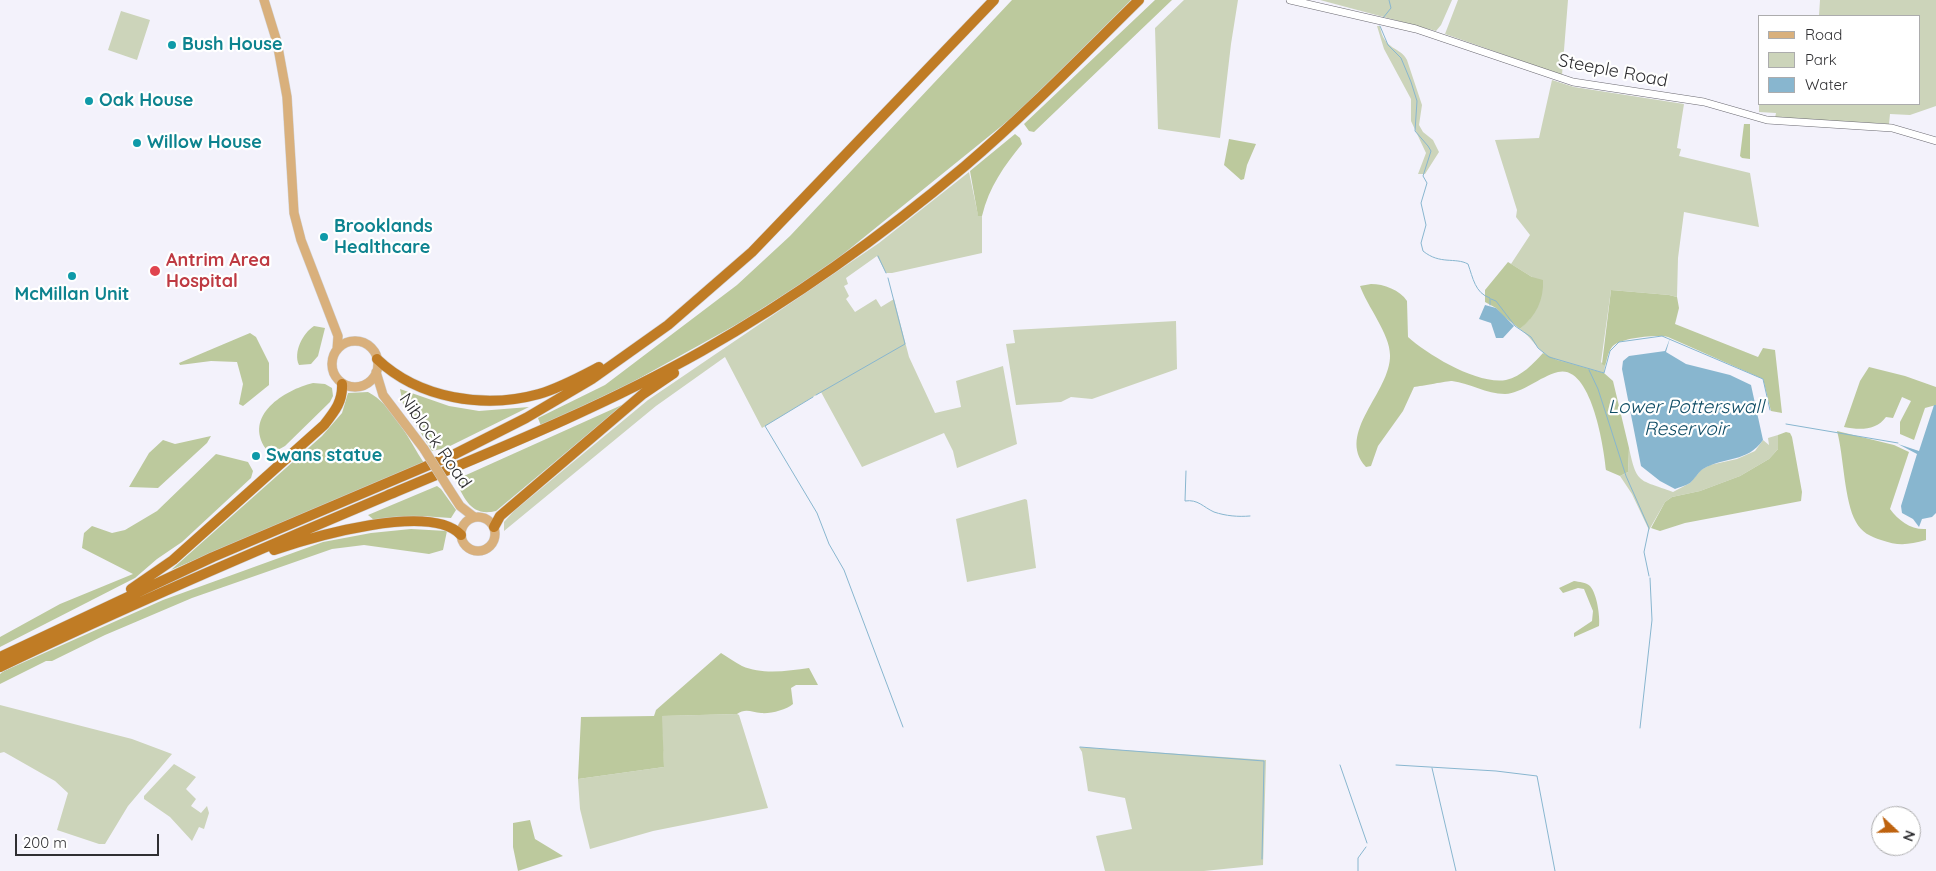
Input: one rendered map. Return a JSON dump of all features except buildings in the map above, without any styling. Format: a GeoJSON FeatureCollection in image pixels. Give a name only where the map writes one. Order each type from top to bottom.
{"type":"FeatureCollection","features":[{"type":"Feature","properties":{"kind":"highway"},"geometry":{"type":"LineString","coordinates":[[0,657],[213,557],[455,454],[505,430],[592,379],[668,325],[752,252],[994,0]]}},
{"type":"Feature","properties":{"kind":"highway"},"geometry":{"type":"LineString","coordinates":[[494,527],[500,516],[643,394],[724,338],[841,263],[941,186],[996,139],[1140,0]]}},
{"type":"Feature","properties":{"kind":"highway"},"geometry":{"type":"LineString","coordinates":[[377,360],[388,370],[436,393],[474,400],[507,400],[541,394],[563,385],[612,360],[668,325]]}},
{"type":"Feature","properties":{"kind":"highway"},"geometry":{"type":"LineString","coordinates":[[0,667],[192,578],[563,421],[674,366],[724,338]]}},
{"type":"Feature","properties":{"kind":"highway"},"geometry":{"type":"LineString","coordinates":[[105,607],[173,560],[324,425],[338,408],[343,393],[342,384]]}},
{"type":"Feature","properties":{"kind":"highway"},"geometry":{"type":"LineString","coordinates":[[192,578],[298,542],[353,527],[395,523],[442,524],[462,530]]}},
{"type":"Feature","properties":{"kind":"main road"},"geometry":{"type":"LineString","coordinates":[[264,0],[277,42],[286,90],[294,213],[301,240],[338,336],[337,350]]}},
{"type":"Feature","properties":{"kind":"main road"},"geometry":{"type":"LineString","coordinates":[[338,336],[349,342],[368,346],[377,360],[376,372],[369,382],[363,386],[342,384],[333,370],[333,356],[337,350],[349,342]]}},
{"type":"Feature","properties":{"kind":"main road","name":"Niblock Road"},"geometry":{"type":"LineString","coordinates":[[376,372],[383,395],[424,449],[460,506],[474,517]]}},
{"type":"Feature","properties":{"kind":"main road","name":"Niblock Road"},"geometry":{"type":"LineString","coordinates":[[363,386],[383,395]]}},
{"type":"Feature","properties":{"kind":"main road","name":"Niblock Road"},"geometry":{"type":"LineString","coordinates":[[460,506],[462,530]]}},
{"type":"Feature","properties":{"kind":"main road"},"geometry":{"type":"LineString","coordinates":[[474,517],[486,518],[494,527],[496,535],[493,544],[481,551],[469,549],[462,540],[462,530],[474,517]]}},
{"type":"Feature","properties":{"kind":"street","name":"Steeple Road"},"geometry":{"type":"LineString","coordinates":[[1290,0],[1416,29],[1573,82],[1704,102],[1767,120],[1892,128],[1936,142]]}},
{"type":"Feature","properties":{"kind":"green space"},"geometry":{"type":"Polygon","coordinates":[[[1012,0],[1131,0],[1025,107],[826,268],[741,322],[629,384],[541,426],[538,418],[605,385],[737,285],[790,236],[1012,0]]]}},
{"type":"Feature","properties":{"kind":"green space"},"geometry":{"type":"Polygon","coordinates":[[[1155,0],[1172,0],[1034,132],[1029,131],[1024,124],[1155,0]]]}},
{"type":"Feature","properties":{"kind":"green space"},"geometry":{"type":"Polygon","coordinates":[[[1184,0],[1238,0],[1220,138],[1158,129],[1155,28],[1184,0]]]}},
{"type":"Feature","properties":{"kind":"green space"},"geometry":{"type":"Polygon","coordinates":[[[1320,0],[1452,0],[1441,25],[1436,31],[1320,0]]]}},
{"type":"Feature","properties":{"kind":"green space"},"geometry":{"type":"Polygon","coordinates":[[[1458,0],[1568,0],[1562,75],[1445,34],[1458,0]]]}},
{"type":"Feature","properties":{"kind":"green space"},"geometry":{"type":"Polygon","coordinates":[[[1820,0],[1936,0],[1936,106],[1910,115],[1890,114],[1889,124],[1775,118],[1776,113],[1759,112],[1759,105],[1921,105],[1921,15],[1819,15],[1820,0]]]}},
{"type":"Feature","properties":{"kind":"green space"},"geometry":{"type":"Polygon","coordinates":[[[121,11],[150,20],[137,60],[108,50],[121,11]]]}},
{"type":"Feature","properties":{"kind":"green space"},"geometry":{"type":"Polygon","coordinates":[[[1377,26],[1380,26],[1388,44],[1407,60],[1422,105],[1419,125],[1423,132],[1433,140],[1439,152],[1425,174],[1418,174],[1426,153],[1411,121],[1411,99],[1384,49],[1377,26]]]}},
{"type":"Feature","properties":{"kind":"green space"},"geometry":{"type":"Polygon","coordinates":[[[1552,80],[1574,87],[1684,104],[1677,148],[1681,149],[1679,156],[1750,173],[1759,227],[1684,212],[1678,258],[1677,297],[1611,290],[1601,362],[1605,366],[1604,373],[1553,359],[1520,329],[1530,319],[1532,277],[1511,264],[1530,235],[1516,217],[1517,210],[1495,140],[1539,138],[1552,80]]]}},
{"type":"Feature","properties":{"kind":"green space"},"geometry":{"type":"Polygon","coordinates":[[[1744,124],[1750,124],[1750,159],[1740,156],[1744,124]]]}},
{"type":"Feature","properties":{"kind":"green space"},"geometry":{"type":"Polygon","coordinates":[[[1015,134],[1020,138],[1022,144],[998,177],[982,216],[978,216],[970,171],[1015,134]]]}},
{"type":"Feature","properties":{"kind":"green space"},"geometry":{"type":"Polygon","coordinates":[[[1229,139],[1256,144],[1247,165],[1244,179],[1241,180],[1224,165],[1229,139]]]}},
{"type":"Feature","properties":{"kind":"green space"},"geometry":{"type":"Polygon","coordinates":[[[969,172],[978,215],[982,216],[982,253],[892,273],[886,273],[877,256],[846,278],[848,284],[844,286],[849,296],[846,299],[855,312],[876,299],[881,307],[894,299],[909,357],[935,413],[961,407],[956,381],[1003,366],[1017,444],[957,468],[953,451],[944,433],[862,467],[821,392],[762,428],[725,357],[656,406],[504,531],[504,522],[514,511],[648,400],[879,243],[969,172]]]}},
{"type":"Feature","properties":{"kind":"green space"},"geometry":{"type":"Polygon","coordinates":[[[1508,262],[1532,277],[1543,280],[1542,294],[1538,307],[1520,329],[1496,308],[1485,302],[1485,290],[1508,262]]]}},
{"type":"Feature","properties":{"kind":"green space"},"geometry":{"type":"Polygon","coordinates":[[[1371,284],[1391,288],[1407,301],[1408,337],[1440,360],[1468,373],[1482,378],[1506,380],[1522,373],[1543,353],[1557,360],[1604,373],[1613,381],[1629,448],[1628,472],[1620,476],[1606,470],[1599,427],[1587,393],[1579,381],[1569,373],[1558,372],[1518,391],[1505,394],[1498,394],[1452,381],[1414,387],[1403,411],[1378,446],[1371,466],[1366,467],[1358,454],[1357,440],[1360,426],[1388,369],[1390,355],[1386,338],[1360,286],[1371,284]]]}},
{"type":"Feature","properties":{"kind":"green space"},"geometry":{"type":"Polygon","coordinates":[[[1611,290],[1677,297],[1679,308],[1675,324],[1758,357],[1763,348],[1775,350],[1782,413],[1771,411],[1763,379],[1668,337],[1647,336],[1622,341],[1612,347],[1605,366],[1602,364],[1611,290]]]}},
{"type":"Feature","properties":{"kind":"green space"},"geometry":{"type":"Polygon","coordinates":[[[1176,321],[1177,369],[1092,399],[1071,397],[1061,402],[1016,405],[1006,344],[1015,343],[1013,330],[1176,321]]]}},
{"type":"Feature","properties":{"kind":"green space"},"geometry":{"type":"Polygon","coordinates":[[[314,326],[325,328],[318,356],[311,364],[299,365],[297,354],[300,343],[306,333],[314,326]]]}},
{"type":"Feature","properties":{"kind":"green space"},"geometry":{"type":"Polygon","coordinates":[[[250,333],[256,337],[269,363],[269,385],[243,406],[239,404],[243,384],[237,362],[211,361],[180,365],[179,363],[250,333]]]}},
{"type":"Feature","properties":{"kind":"green space"},"geometry":{"type":"Polygon","coordinates":[[[1869,367],[1905,376],[1936,387],[1936,405],[1925,408],[1914,440],[1900,434],[1900,422],[1911,401],[1902,397],[1893,418],[1886,417],[1877,425],[1867,428],[1855,429],[1844,427],[1860,381],[1869,367]]]}},
{"type":"Feature","properties":{"kind":"green space"},"geometry":{"type":"Polygon","coordinates":[[[313,383],[325,384],[332,388],[333,396],[330,402],[285,446],[276,451],[266,449],[260,437],[263,415],[279,398],[302,386],[313,383]]]}},
{"type":"Feature","properties":{"kind":"green space"},"geometry":{"type":"Polygon","coordinates":[[[400,389],[449,406],[479,411],[529,407],[446,448],[432,451],[403,404],[400,389]]]}},
{"type":"Feature","properties":{"kind":"green space"},"geometry":{"type":"Polygon","coordinates":[[[368,392],[393,414],[424,463],[171,570],[322,436],[342,413],[348,393],[368,392]]]}},
{"type":"Feature","properties":{"kind":"green space"},"geometry":{"type":"Polygon","coordinates":[[[624,404],[496,511],[487,512],[475,509],[466,500],[455,480],[624,404]]]}},
{"type":"Feature","properties":{"kind":"green space"},"geometry":{"type":"Polygon","coordinates":[[[1837,431],[1894,445],[1909,452],[1890,509],[1906,524],[1915,528],[1926,529],[1926,540],[1898,544],[1874,537],[1861,529],[1856,522],[1849,503],[1837,431]]]}},
{"type":"Feature","properties":{"kind":"green space"},"geometry":{"type":"Polygon","coordinates":[[[1786,432],[1790,433],[1792,437],[1802,492],[1801,501],[1685,523],[1660,531],[1651,528],[1665,502],[1672,497],[1700,491],[1740,476],[1769,459],[1778,449],[1778,435],[1786,432]]]}},
{"type":"Feature","properties":{"kind":"green space"},"geometry":{"type":"Polygon","coordinates":[[[1778,435],[1778,449],[1769,459],[1740,476],[1700,491],[1672,497],[1665,502],[1649,530],[1632,494],[1620,476],[1628,472],[1629,448],[1634,469],[1641,479],[1673,492],[1690,483],[1701,470],[1710,465],[1737,459],[1755,451],[1763,440],[1769,445],[1768,438],[1778,435]]]}},
{"type":"Feature","properties":{"kind":"green space"},"geometry":{"type":"Polygon","coordinates":[[[211,436],[207,443],[158,488],[129,487],[149,453],[163,440],[175,444],[211,436]]]}},
{"type":"Feature","properties":{"kind":"green space"},"geometry":{"type":"Polygon","coordinates":[[[216,454],[248,462],[253,471],[251,478],[182,542],[157,559],[135,578],[0,647],[0,637],[60,604],[133,574],[82,548],[84,533],[92,526],[112,533],[125,530],[157,511],[216,454]]]}},
{"type":"Feature","properties":{"kind":"green space"},"geometry":{"type":"Polygon","coordinates":[[[437,486],[456,510],[451,518],[421,516],[374,520],[368,515],[437,486]]]}},
{"type":"Feature","properties":{"kind":"green space"},"geometry":{"type":"Polygon","coordinates":[[[1027,500],[1036,568],[967,582],[956,519],[1027,500]]]}},
{"type":"Feature","properties":{"kind":"green space"},"geometry":{"type":"Polygon","coordinates":[[[411,529],[447,531],[443,550],[429,554],[364,545],[332,549],[192,598],[105,635],[52,661],[46,661],[0,684],[0,674],[4,671],[163,600],[323,542],[371,533],[411,529]]]}},
{"type":"Feature","properties":{"kind":"green space"},"geometry":{"type":"Polygon","coordinates":[[[1574,581],[1590,586],[1598,605],[1599,626],[1574,637],[1574,633],[1592,621],[1593,611],[1584,589],[1578,588],[1563,593],[1559,588],[1574,581]]]}},
{"type":"Feature","properties":{"kind":"green space"},"geometry":{"type":"Polygon","coordinates":[[[721,653],[742,666],[758,671],[809,668],[818,685],[796,685],[791,688],[793,704],[773,712],[746,711],[737,714],[662,716],[664,767],[578,779],[581,717],[654,716],[656,710],[721,653]]]}},
{"type":"Feature","properties":{"kind":"green space"},"geometry":{"type":"Polygon","coordinates":[[[0,705],[132,739],[172,754],[128,806],[105,844],[99,844],[57,830],[68,793],[55,781],[4,752],[0,753],[0,705]]]}},
{"type":"Feature","properties":{"kind":"green space"},"geometry":{"type":"Polygon","coordinates":[[[739,715],[768,808],[653,831],[590,849],[580,809],[578,779],[664,767],[661,716],[739,715]]]}},
{"type":"Feature","properties":{"kind":"green space"},"geometry":{"type":"Polygon","coordinates":[[[1079,747],[1266,760],[1263,865],[1204,871],[1105,871],[1096,836],[1132,829],[1125,798],[1088,791],[1082,752],[1079,747]]]}},
{"type":"Feature","properties":{"kind":"green space"},"geometry":{"type":"Polygon","coordinates":[[[174,764],[196,777],[186,789],[196,799],[191,806],[201,813],[207,806],[209,813],[204,829],[199,827],[192,841],[170,817],[144,799],[144,796],[174,764]]]}},
{"type":"Feature","properties":{"kind":"green space"},"geometry":{"type":"Polygon","coordinates":[[[530,820],[535,839],[563,856],[518,871],[513,847],[513,823],[530,820]]]}},
{"type":"Feature","properties":{"kind":"water"},"geometry":{"type":"Polygon","coordinates":[[[1485,305],[1496,308],[1514,326],[1503,338],[1496,338],[1491,323],[1479,319],[1485,305]]]}},
{"type":"Feature","properties":{"kind":"water","name":"Lower Potterswall Reservoir"},"geometry":{"type":"Polygon","coordinates":[[[1670,338],[1666,352],[1686,364],[1730,375],[1751,385],[1763,440],[1757,447],[1743,456],[1711,465],[1701,470],[1690,483],[1675,489],[1660,481],[1641,466],[1622,369],[1623,361],[1629,356],[1665,351],[1670,338]]]}},
{"type":"Feature","properties":{"kind":"water"},"geometry":{"type":"Polygon","coordinates":[[[1934,405],[1936,405],[1936,513],[1932,517],[1922,519],[1919,527],[1913,519],[1902,513],[1901,506],[1917,454],[1898,444],[1919,451],[1934,405]]]}},
{"type":"Feature","properties":{"kind":"waterway"},"geometry":{"type":"LineString","coordinates":[[1383,18],[1391,8],[1389,0]]}},
{"type":"Feature","properties":{"kind":"waterway"},"geometry":{"type":"LineString","coordinates":[[1380,26],[1388,45],[1401,58],[1411,82],[1417,101],[1415,131],[1431,151],[1423,176],[1427,183],[1421,203],[1426,225],[1421,243],[1423,251],[1435,258],[1468,264],[1478,289],[1490,298],[1490,305]]}},
{"type":"Feature","properties":{"kind":"waterway"},"geometry":{"type":"LineString","coordinates":[[878,256],[886,273]]}},
{"type":"Feature","properties":{"kind":"waterway"},"geometry":{"type":"LineString","coordinates":[[816,395],[905,344],[888,278]]}},
{"type":"Feature","properties":{"kind":"waterway"},"geometry":{"type":"LineString","coordinates":[[1491,299],[1496,301],[1515,326],[1531,337],[1538,348],[1549,357],[1604,373],[1610,351],[1619,342],[1662,336],[1763,379],[1770,410]]}},
{"type":"Feature","properties":{"kind":"waterway"},"geometry":{"type":"LineString","coordinates":[[1589,370],[1598,389],[1626,476],[1649,528],[1644,552],[1649,576]]}},
{"type":"Feature","properties":{"kind":"waterway"},"geometry":{"type":"LineString","coordinates":[[813,397],[765,426],[817,513],[829,544],[844,570],[903,727]]}},
{"type":"Feature","properties":{"kind":"waterway"},"geometry":{"type":"LineString","coordinates":[[1786,424],[1898,443]]}},
{"type":"Feature","properties":{"kind":"waterway"},"geometry":{"type":"LineString","coordinates":[[1186,471],[1185,501],[1197,502],[1214,512],[1236,516],[1250,516]]}},
{"type":"Feature","properties":{"kind":"waterway"},"geometry":{"type":"LineString","coordinates":[[1640,728],[1652,620],[1650,578]]}},
{"type":"Feature","properties":{"kind":"waterway"},"geometry":{"type":"LineString","coordinates":[[1080,747],[1264,761],[1262,859]]}},
{"type":"Feature","properties":{"kind":"waterway"},"geometry":{"type":"LineString","coordinates":[[1340,765],[1367,843]]}},
{"type":"Feature","properties":{"kind":"waterway"},"geometry":{"type":"LineString","coordinates":[[1396,765],[1496,771],[1537,776],[1555,871]]}},
{"type":"Feature","properties":{"kind":"waterway"},"geometry":{"type":"LineString","coordinates":[[1432,768],[1456,871]]}},
{"type":"Feature","properties":{"kind":"waterway"},"geometry":{"type":"LineString","coordinates":[[1358,871],[1358,858],[1366,847]]}},
{"type":"Feature","properties":{"kind":"place","name":"Bush House"},"geometry":{"type":"Point","coordinates":[172,45]}},
{"type":"Feature","properties":{"kind":"place","name":"Oak House"},"geometry":{"type":"Point","coordinates":[89,101]}},
{"type":"Feature","properties":{"kind":"place","name":"Willow House"},"geometry":{"type":"Point","coordinates":[137,143]}},
{"type":"Feature","properties":{"kind":"place","name":"Brooklands Healthcare"},"geometry":{"type":"Point","coordinates":[324,237]}},
{"type":"Feature","properties":{"kind":"place","name":"Antrim Area Hospital"},"geometry":{"type":"Point","coordinates":[155,271]}},
{"type":"Feature","properties":{"kind":"place","name":"McMillan Unit"},"geometry":{"type":"Point","coordinates":[72,276]}},
{"type":"Feature","properties":{"kind":"place","name":"Swans statue"},"geometry":{"type":"Point","coordinates":[256,456]}}]}
